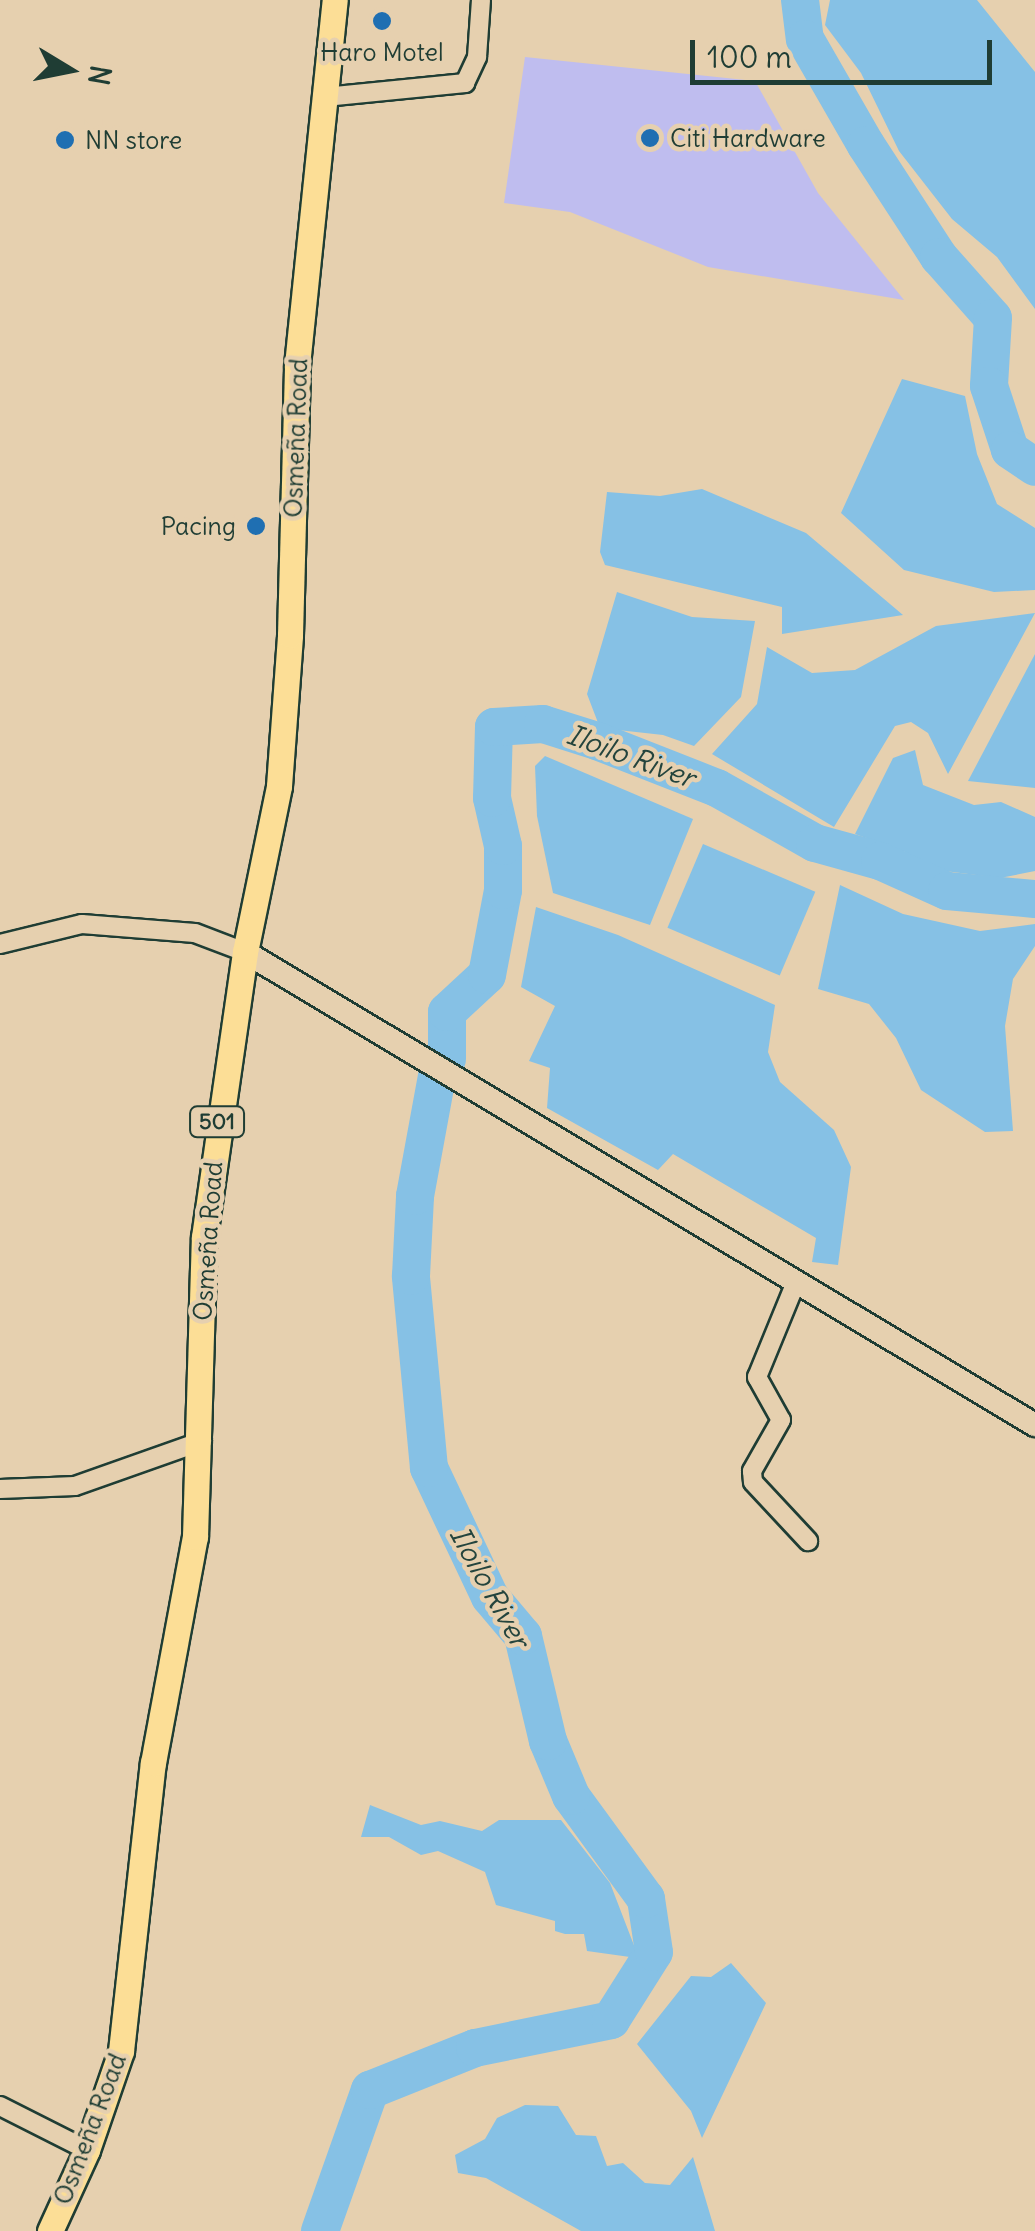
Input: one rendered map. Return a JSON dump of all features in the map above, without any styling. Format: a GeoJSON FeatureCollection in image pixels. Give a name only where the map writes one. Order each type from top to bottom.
{"type":"FeatureCollection","features":[{"type":"Feature","properties":{"kind":"main road","name":"Osmeña Road"},"geometry":{"type":"LineString","coordinates":[[50,2231],[88,2150],[121,2051],[130,1996],[152,1763],[195,1537],[202,1441],[204,1237],[245,952],[279,786],[290,635],[296,365],[335,0]]}},
{"type":"Feature","properties":{"kind":"street"},"geometry":{"type":"LineString","coordinates":[[325,97],[465,82],[476,57],[481,0]]}},
{"type":"Feature","properties":{"kind":"street"},"geometry":{"type":"LineString","coordinates":[[0,944],[82,924],[196,933],[245,952],[1035,1424]]}},
{"type":"Feature","properties":{"kind":"street"},"geometry":{"type":"LineString","coordinates":[[796,1282],[757,1377],[782,1420],[752,1471],[752,1482],[808,1540]]}},
{"type":"Feature","properties":{"kind":"street"},"geometry":{"type":"LineString","coordinates":[[0,1489],[75,1486],[202,1441]]}},
{"type":"Feature","properties":{"kind":"street"},"geometry":{"type":"LineString","coordinates":[[0,2106],[88,2150]]}},
{"type":"Feature","properties":{"kind":"water"},"geometry":{"type":"Polygon","coordinates":[[[830,0],[977,0],[1035,72],[1035,309],[997,257],[952,219],[899,151],[861,73],[825,25],[830,0]]]}},
{"type":"Feature","properties":{"kind":"water"},"geometry":{"type":"Polygon","coordinates":[[[902,379],[965,396],[977,454],[997,504],[1035,528],[1035,590],[994,592],[904,570],[841,513],[902,379]]]}},
{"type":"Feature","properties":{"kind":"water"},"geometry":{"type":"Polygon","coordinates":[[[702,489],[806,533],[903,615],[782,634],[782,607],[605,565],[600,552],[607,492],[660,496],[702,489]]]}},
{"type":"Feature","properties":{"kind":"water"},"geometry":{"type":"Polygon","coordinates":[[[617,592],[692,617],[755,621],[741,697],[694,746],[663,735],[600,728],[587,694],[617,592]]]}},
{"type":"Feature","properties":{"kind":"water"},"geometry":{"type":"Polygon","coordinates":[[[1035,613],[948,774],[928,733],[911,722],[895,726],[834,827],[712,754],[757,704],[767,647],[812,673],[855,670],[936,626],[1035,613]]]}},
{"type":"Feature","properties":{"kind":"water"},"geometry":{"type":"Polygon","coordinates":[[[1035,654],[1035,788],[968,781],[1035,654]]]}},
{"type":"Feature","properties":{"kind":"water"},"geometry":{"type":"Polygon","coordinates":[[[915,750],[923,785],[974,805],[1001,802],[1035,817],[1035,871],[1000,878],[929,869],[905,852],[855,834],[893,758],[915,750]]]}},
{"type":"Feature","properties":{"kind":"water"},"geometry":{"type":"Polygon","coordinates":[[[545,756],[693,819],[650,925],[553,893],[537,816],[535,766],[545,756]]]}},
{"type":"Feature","properties":{"kind":"water"},"geometry":{"type":"Polygon","coordinates":[[[703,844],[815,892],[780,975],[667,928],[703,844]]]}},
{"type":"Feature","properties":{"kind":"water"},"geometry":{"type":"Polygon","coordinates":[[[840,885],[903,914],[980,931],[1035,924],[1035,946],[1013,979],[1005,1026],[1013,1131],[985,1132],[921,1090],[896,1038],[869,1004],[818,989],[840,885]]]}},
{"type":"Feature","properties":{"kind":"water"},"geometry":{"type":"Polygon","coordinates":[[[536,907],[618,935],[775,1005],[768,1052],[780,1082],[834,1130],[851,1167],[838,1265],[812,1262],[816,1238],[673,1154],[658,1170],[547,1108],[550,1068],[529,1061],[555,1006],[521,987],[536,907]]]}},
{"type":"Feature","properties":{"kind":"water"},"geometry":{"type":"Polygon","coordinates":[[[370,1805],[421,1825],[440,1821],[482,1831],[499,1820],[561,1820],[610,1883],[635,1948],[630,1957],[587,1951],[584,1934],[555,1931],[555,1921],[496,1905],[485,1872],[438,1851],[421,1855],[389,1837],[361,1837],[370,1805]]]}},
{"type":"Feature","properties":{"kind":"water"},"geometry":{"type":"Polygon","coordinates":[[[731,1963],[766,2003],[702,2138],[691,2111],[637,2044],[691,1976],[711,1977],[731,1963]]]}},
{"type":"Feature","properties":{"kind":"water"},"geometry":{"type":"Polygon","coordinates":[[[525,2105],[558,2106],[576,2135],[596,2136],[607,2166],[623,2163],[645,2183],[670,2185],[693,2157],[715,2231],[581,2231],[486,2178],[458,2173],[455,2155],[485,2139],[497,2118],[525,2105]]]}},
{"type":"Feature","properties":{"kind":"building","name":"Citi Hardware"},"geometry":{"type":"Polygon","coordinates":[[[525,57],[755,81],[818,193],[904,300],[708,267],[570,212],[504,203],[525,57]]]}},
{"type":"Feature","properties":{"kind":"waterway","name":"Iloilo River"},"geometry":{"type":"LineString","coordinates":[[800,0],[805,39],[866,145],[939,257],[993,318],[989,386],[1010,450],[1035,467]]}},
{"type":"Feature","properties":{"kind":"waterway","name":"Iloilo River"},"geometry":{"type":"LineString","coordinates":[[447,1059],[447,1012],[487,975],[503,890],[503,846],[492,798],[494,727],[543,724],[597,741],[717,788],[815,843],[880,861],[947,891],[1035,899]]}},
{"type":"Feature","properties":{"kind":"waterway","name":"Iloilo River"},"geometry":{"type":"LineString","coordinates":[[320,2231],[370,2090],[475,2048],[611,2020],[654,1952],[646,1899],[571,1796],[548,1741],[523,1636],[490,1597],[429,1468],[411,1276],[415,1196],[437,1076]]}},
{"type":"Feature","properties":{"kind":"place","name":"Haro Motel"},"geometry":{"type":"Point","coordinates":[382,21]}},
{"type":"Feature","properties":{"kind":"place","name":"Citi Hardware"},"geometry":{"type":"Point","coordinates":[650,138]}},
{"type":"Feature","properties":{"kind":"place","name":"NN store"},"geometry":{"type":"Point","coordinates":[65,140]}},
{"type":"Feature","properties":{"kind":"place","name":"Pacing"},"geometry":{"type":"Point","coordinates":[256,526]}}]}
